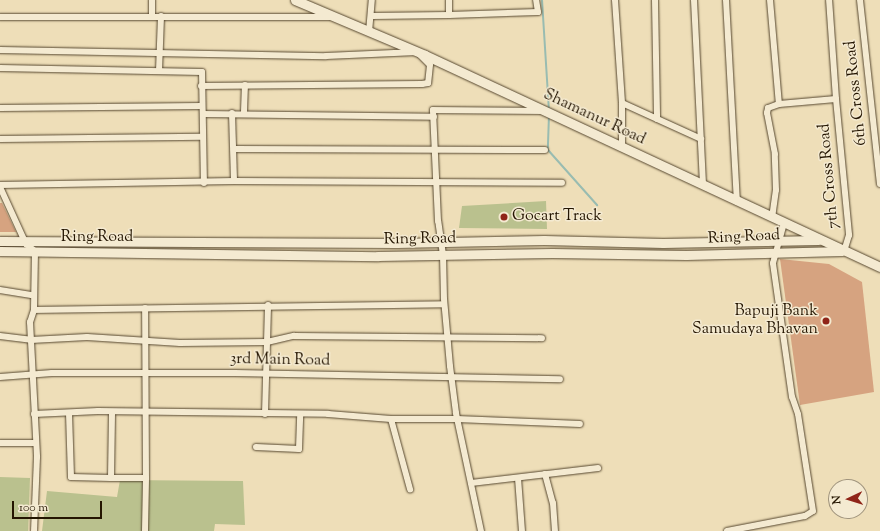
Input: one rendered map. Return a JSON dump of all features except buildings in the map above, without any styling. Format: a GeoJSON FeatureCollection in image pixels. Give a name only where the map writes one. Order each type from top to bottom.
{"type":"FeatureCollection","features":[{"type":"Feature","properties":{"kind":"main road","name":"Shamanur Road"},"geometry":{"type":"LineString","coordinates":[[294,0],[307,3],[334,17],[417,52],[818,240],[880,267]]}},
{"type":"Feature","properties":{"kind":"main road","name":"Ring Road"},"geometry":{"type":"LineString","coordinates":[[0,241],[663,243],[779,239],[818,240]]}},
{"type":"Feature","properties":{"kind":"main road"},"geometry":{"type":"LineString","coordinates":[[803,239],[832,250],[880,274]]}},
{"type":"Feature","properties":{"kind":"main road","name":"Ring Road"},"geometry":{"type":"LineString","coordinates":[[0,251],[96,254],[686,255],[776,251],[843,251]]}},
{"type":"Feature","properties":{"kind":"street"},"geometry":{"type":"LineString","coordinates":[[152,0],[152,16]]}},
{"type":"Feature","properties":{"kind":"street"},"geometry":{"type":"LineString","coordinates":[[369,32],[372,16],[372,0]]}},
{"type":"Feature","properties":{"kind":"street"},"geometry":{"type":"LineString","coordinates":[[449,0],[449,15]]}},
{"type":"Feature","properties":{"kind":"street"},"geometry":{"type":"LineString","coordinates":[[372,16],[538,12],[536,0]]}},
{"type":"Feature","properties":{"kind":"street"},"geometry":{"type":"LineString","coordinates":[[615,0],[622,103],[622,148]]}},
{"type":"Feature","properties":{"kind":"street"},"geometry":{"type":"LineString","coordinates":[[655,0],[657,119]]}},
{"type":"Feature","properties":{"kind":"street"},"geometry":{"type":"LineString","coordinates":[[694,0],[703,185]]}},
{"type":"Feature","properties":{"kind":"street"},"geometry":{"type":"LineString","coordinates":[[726,0],[737,202]]}},
{"type":"Feature","properties":{"kind":"street"},"geometry":{"type":"LineString","coordinates":[[770,0],[779,104]]}},
{"type":"Feature","properties":{"kind":"street","name":"7th Cross Road"},"geometry":{"type":"LineString","coordinates":[[829,0],[836,99],[849,235],[843,251]]}},
{"type":"Feature","properties":{"kind":"street","name":"6th Cross Road"},"geometry":{"type":"LineString","coordinates":[[860,0],[880,184]]}},
{"type":"Feature","properties":{"kind":"street"},"geometry":{"type":"LineString","coordinates":[[159,71],[161,16]]}},
{"type":"Feature","properties":{"kind":"street"},"geometry":{"type":"LineString","coordinates":[[0,17],[334,17]]}},
{"type":"Feature","properties":{"kind":"street"},"geometry":{"type":"LineString","coordinates":[[0,50],[326,56],[417,52],[430,65],[428,82],[245,84],[201,86]]}},
{"type":"Feature","properties":{"kind":"street"},"geometry":{"type":"LineString","coordinates":[[0,68],[202,72],[201,86],[204,183]]}},
{"type":"Feature","properties":{"kind":"street"},"geometry":{"type":"LineString","coordinates":[[244,112],[245,84]]}},
{"type":"Feature","properties":{"kind":"street"},"geometry":{"type":"LineString","coordinates":[[772,218],[776,190],[775,154],[767,113],[768,108],[779,104],[836,99]]}},
{"type":"Feature","properties":{"kind":"street"},"geometry":{"type":"LineString","coordinates":[[622,103],[701,139]]}},
{"type":"Feature","properties":{"kind":"street"},"geometry":{"type":"LineString","coordinates":[[0,108],[202,106]]}},
{"type":"Feature","properties":{"kind":"street"},"geometry":{"type":"LineString","coordinates":[[481,531],[457,419],[451,375],[444,304],[442,242],[438,221],[433,110],[546,113]]}},
{"type":"Feature","properties":{"kind":"street"},"geometry":{"type":"LineString","coordinates":[[203,114],[244,112],[434,117]]}},
{"type":"Feature","properties":{"kind":"street"},"geometry":{"type":"LineString","coordinates":[[232,113],[234,181]]}},
{"type":"Feature","properties":{"kind":"street"},"geometry":{"type":"LineString","coordinates":[[0,139],[203,137]]}},
{"type":"Feature","properties":{"kind":"street"},"geometry":{"type":"LineString","coordinates":[[234,149],[545,150]]}},
{"type":"Feature","properties":{"kind":"street"},"geometry":{"type":"LineString","coordinates":[[34,531],[36,444],[31,340],[34,310],[33,296],[35,251],[25,240],[0,186],[204,183],[234,181],[562,183]]}},
{"type":"Feature","properties":{"kind":"street"},"geometry":{"type":"LineString","coordinates":[[727,531],[805,516],[813,511],[798,414],[792,397],[773,263],[784,223]]}},
{"type":"Feature","properties":{"kind":"street"},"geometry":{"type":"LineString","coordinates":[[0,290],[33,296]]}},
{"type":"Feature","properties":{"kind":"street"},"geometry":{"type":"LineString","coordinates":[[34,310],[268,305],[444,304]]}},
{"type":"Feature","properties":{"kind":"street"},"geometry":{"type":"LineString","coordinates":[[265,414],[268,305]]}},
{"type":"Feature","properties":{"kind":"street"},"geometry":{"type":"LineString","coordinates":[[145,308],[145,531]]}},
{"type":"Feature","properties":{"kind":"street"},"geometry":{"type":"LineString","coordinates":[[0,336],[31,340],[87,337],[145,342],[267,342],[294,336],[447,336],[542,338]]}},
{"type":"Feature","properties":{"kind":"street","name":"3rd Main Road"},"geometry":{"type":"LineString","coordinates":[[0,377],[146,374],[266,374],[451,375],[560,379]]}},
{"type":"Feature","properties":{"kind":"street"},"geometry":{"type":"LineString","coordinates":[[34,414],[112,412],[300,414],[391,419],[457,419],[580,424]]}},
{"type":"Feature","properties":{"kind":"street"},"geometry":{"type":"LineString","coordinates":[[111,478],[112,412]]}},
{"type":"Feature","properties":{"kind":"street"},"geometry":{"type":"LineString","coordinates":[[69,413],[71,477],[146,478]]}},
{"type":"Feature","properties":{"kind":"street"},"geometry":{"type":"LineString","coordinates":[[256,447],[299,449],[300,414]]}},
{"type":"Feature","properties":{"kind":"street"},"geometry":{"type":"LineString","coordinates":[[391,419],[410,489]]}},
{"type":"Feature","properties":{"kind":"street"},"geometry":{"type":"LineString","coordinates":[[0,443],[36,444]]}},
{"type":"Feature","properties":{"kind":"street"},"geometry":{"type":"LineString","coordinates":[[471,483],[598,468]]}},
{"type":"Feature","properties":{"kind":"street"},"geometry":{"type":"LineString","coordinates":[[545,474],[553,503],[555,531]]}},
{"type":"Feature","properties":{"kind":"street"},"geometry":{"type":"LineString","coordinates":[[518,478],[522,531]]}},
{"type":"Feature","properties":{"kind":"green space","name":"Gocart Track"},"geometry":{"type":"Polygon","coordinates":[[[546,201],[547,229],[459,228],[462,206],[546,201]]]}},
{"type":"Feature","properties":{"kind":"green space"},"geometry":{"type":"Polygon","coordinates":[[[0,477],[30,478],[28,531],[0,531],[0,477]]]}},
{"type":"Feature","properties":{"kind":"green space"},"geometry":{"type":"Polygon","coordinates":[[[120,480],[243,481],[245,525],[215,524],[214,531],[42,531],[47,491],[117,497],[120,480]]]}},
{"type":"Feature","properties":{"kind":"waterway"},"geometry":{"type":"LineString","coordinates":[[542,0],[549,110]]}},
{"type":"Feature","properties":{"kind":"waterway"},"geometry":{"type":"LineString","coordinates":[[549,115],[548,150],[597,205]]}},
{"type":"Feature","properties":{"kind":"place","name":"Gocart Track"},"geometry":{"type":"Point","coordinates":[504,217]}},
{"type":"Feature","properties":{"kind":"place","name":"Bapuji Bank Samudaya Bhavan"},"geometry":{"type":"Point","coordinates":[826,321]}}]}
